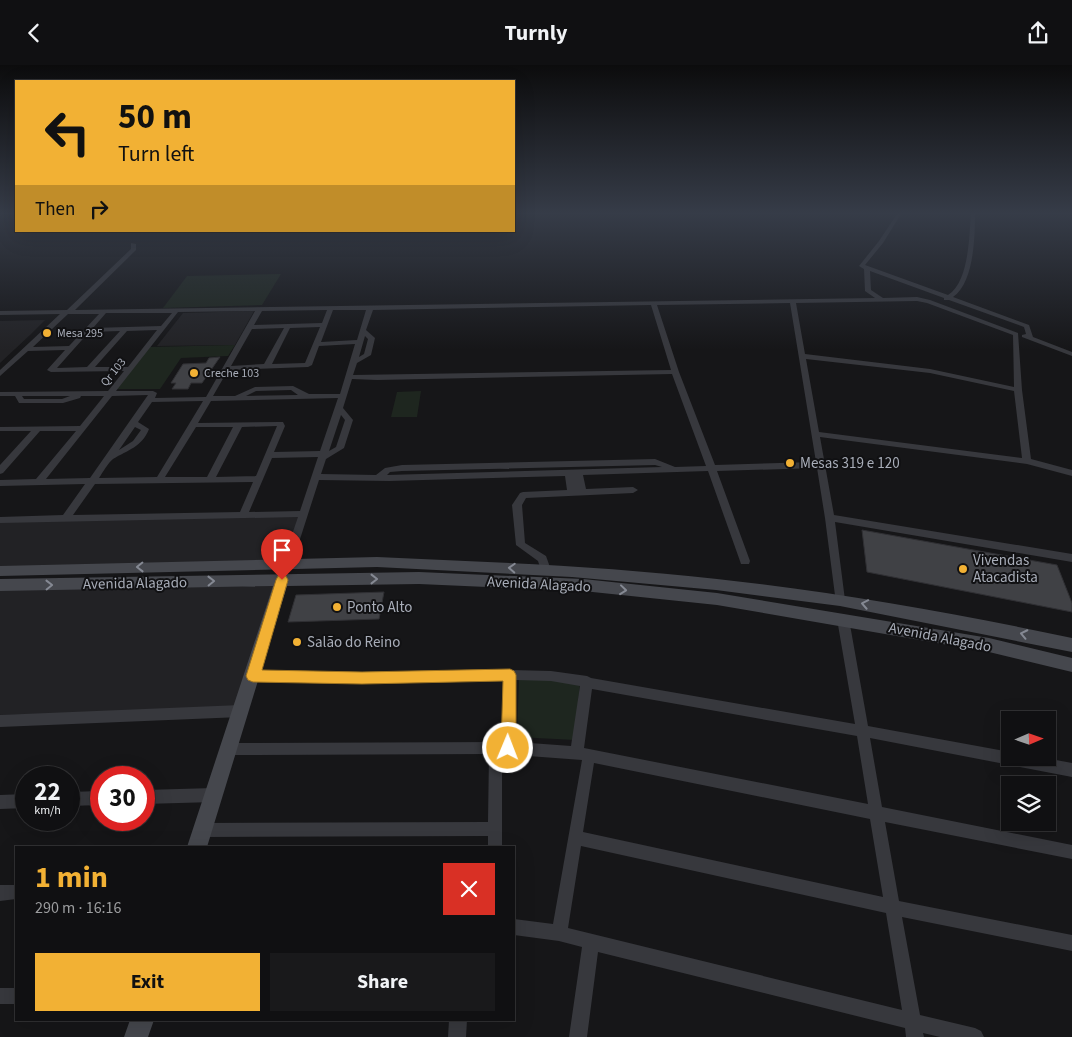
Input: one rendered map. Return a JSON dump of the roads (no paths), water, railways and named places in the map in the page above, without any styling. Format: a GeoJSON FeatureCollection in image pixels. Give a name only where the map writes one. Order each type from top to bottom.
{"type":"FeatureCollection","features":[{"type":"Feature","properties":{"kind":"main road","name":"Avenida Alagado"},"geometry":{"type":"LineString","coordinates":[[0,585],[285,572],[412,563],[546,570],[701,583],[712,594],[989,645],[1072,665]]}},
{"type":"Feature","properties":{"kind":"main road","name":"Avenida Alagado"},"geometry":{"type":"LineString","coordinates":[[0,571],[285,572],[583,585],[840,600],[1024,634],[1072,645]]}},
{"type":"Feature","properties":{"kind":"main road"},"geometry":{"type":"LineString","coordinates":[[198,846],[285,572]]}},
{"type":"Feature","properties":{"kind":"main road"},"geometry":{"type":"LineString","coordinates":[[136,1037],[142,1021]]}},
{"type":"Feature","properties":{"kind":"street"},"geometry":{"type":"LineString","coordinates":[[0,374],[123,259]]}},
{"type":"Feature","properties":{"kind":"street"},"geometry":{"type":"LineString","coordinates":[[867,259],[862,265],[867,268],[1027,326],[1030,337]]}},
{"type":"Feature","properties":{"kind":"street"},"geometry":{"type":"LineString","coordinates":[[932,302],[950,298],[961,286],[967,259]]}},
{"type":"Feature","properties":{"kind":"street"},"geometry":{"type":"LineString","coordinates":[[867,268],[868,291],[881,299]]}},
{"type":"Feature","properties":{"kind":"street"},"geometry":{"type":"LineString","coordinates":[[0,313],[917,299],[932,302],[1072,354]]}},
{"type":"Feature","properties":{"kind":"street"},"geometry":{"type":"LineString","coordinates":[[793,301],[830,518],[840,600]]}},
{"type":"Feature","properties":{"kind":"street"},"geometry":{"type":"LineString","coordinates":[[653,303],[675,372],[745,561]]}},
{"type":"Feature","properties":{"kind":"street"},"geometry":{"type":"LineString","coordinates":[[285,572],[370,308]]}},
{"type":"Feature","properties":{"kind":"street"},"geometry":{"type":"LineString","coordinates":[[160,479],[260,309]]}},
{"type":"Feature","properties":{"kind":"street"},"geometry":{"type":"LineString","coordinates":[[226,368],[308,365],[331,309]]}},
{"type":"Feature","properties":{"kind":"street","name":"Qr 103"},"geometry":{"type":"LineString","coordinates":[[39,482],[177,310]]}},
{"type":"Feature","properties":{"kind":"street"},"geometry":{"type":"LineString","coordinates":[[105,311],[69,348],[51,370],[130,369]]}},
{"type":"Feature","properties":{"kind":"street"},"geometry":{"type":"LineString","coordinates":[[250,327],[325,325]]}},
{"type":"Feature","properties":{"kind":"street"},"geometry":{"type":"LineString","coordinates":[[267,366],[288,326]]}},
{"type":"Feature","properties":{"kind":"street"},"geometry":{"type":"LineString","coordinates":[[87,330],[163,328]]}},
{"type":"Feature","properties":{"kind":"street"},"geometry":{"type":"LineString","coordinates":[[89,370],[125,329]]}},
{"type":"Feature","properties":{"kind":"street"},"geometry":{"type":"LineString","coordinates":[[354,362],[367,355],[372,338],[363,331]]}},
{"type":"Feature","properties":{"kind":"street"},"geometry":{"type":"LineString","coordinates":[[1016,334],[1018,390],[1026,461]]}},
{"type":"Feature","properties":{"kind":"street"},"geometry":{"type":"LineString","coordinates":[[317,343],[360,342]]}},
{"type":"Feature","properties":{"kind":"street"},"geometry":{"type":"LineString","coordinates":[[26,349],[69,348]]}},
{"type":"Feature","properties":{"kind":"street"},"geometry":{"type":"LineString","coordinates":[[802,356],[930,371],[1018,390]]}},
{"type":"Feature","properties":{"kind":"street"},"geometry":{"type":"LineString","coordinates":[[410,377],[424,371],[439,370],[629,368],[645,372]]}},
{"type":"Feature","properties":{"kind":"street"},"geometry":{"type":"LineString","coordinates":[[349,377],[675,372]]}},
{"type":"Feature","properties":{"kind":"street"},"geometry":{"type":"LineString","coordinates":[[377,378],[391,384],[604,379],[618,373]]}},
{"type":"Feature","properties":{"kind":"street"},"geometry":{"type":"LineString","coordinates":[[0,395],[17,394],[22,401],[70,399],[82,393],[151,392],[154,395],[66,518]]}},
{"type":"Feature","properties":{"kind":"street"},"geometry":{"type":"LineString","coordinates":[[150,400],[343,396]]}},
{"type":"Feature","properties":{"kind":"street"},"geometry":{"type":"LineString","coordinates":[[269,455],[322,456],[340,448],[349,420],[338,408]]}},
{"type":"Feature","properties":{"kind":"street"},"geometry":{"type":"LineString","coordinates":[[110,457],[133,446],[140,439],[145,429],[134,423]]}},
{"type":"Feature","properties":{"kind":"street"},"geometry":{"type":"LineString","coordinates":[[210,479],[239,424]]}},
{"type":"Feature","properties":{"kind":"street"},"geometry":{"type":"LineString","coordinates":[[193,425],[280,424],[281,427],[243,515]]}},
{"type":"Feature","properties":{"kind":"street"},"geometry":{"type":"LineString","coordinates":[[0,429],[82,428]]}},
{"type":"Feature","properties":{"kind":"street"},"geometry":{"type":"LineString","coordinates":[[0,471],[37,429]]}},
{"type":"Feature","properties":{"kind":"street"},"geometry":{"type":"LineString","coordinates":[[815,434],[1026,461],[1072,473]]}},
{"type":"Feature","properties":{"kind":"street"},"geometry":{"type":"LineString","coordinates":[[379,477],[388,470],[402,468],[655,462],[674,470]]}},
{"type":"Feature","properties":{"kind":"street"},"geometry":{"type":"LineString","coordinates":[[316,477],[674,470],[821,465]]}},
{"type":"Feature","properties":{"kind":"street"},"geometry":{"type":"LineString","coordinates":[[574,472],[577,492]]}},
{"type":"Feature","properties":{"kind":"street"},"geometry":{"type":"LineString","coordinates":[[0,483],[160,479],[259,479]]}},
{"type":"Feature","properties":{"kind":"street"},"geometry":{"type":"LineString","coordinates":[[546,570],[542,559],[521,545],[517,505],[523,495],[634,490]]}},
{"type":"Feature","properties":{"kind":"street"},"geometry":{"type":"LineString","coordinates":[[0,520],[304,514]]}},
{"type":"Feature","properties":{"kind":"street"},"geometry":{"type":"LineString","coordinates":[[830,518],[1072,558]]}},
{"type":"Feature","properties":{"kind":"street"},"geometry":{"type":"LineString","coordinates":[[843,619],[914,1029]]}},
{"type":"Feature","properties":{"kind":"street"},"geometry":{"type":"LineString","coordinates":[[495,846],[502,748],[510,675]]}},
{"type":"Feature","properties":{"kind":"street"},"geometry":{"type":"LineString","coordinates":[[253,676],[362,678],[551,676],[1072,770]]}},
{"type":"Feature","properties":{"kind":"street"},"geometry":{"type":"LineString","coordinates":[[559,933],[576,838],[587,681]]}},
{"type":"Feature","properties":{"kind":"street"},"geometry":{"type":"LineString","coordinates":[[0,721],[241,711]]}},
{"type":"Feature","properties":{"kind":"street"},"geometry":{"type":"LineString","coordinates":[[229,749],[502,748],[583,754],[1072,852]]}},
{"type":"Feature","properties":{"kind":"street"},"geometry":{"type":"LineString","coordinates":[[155,797],[214,795]]}},
{"type":"Feature","properties":{"kind":"street"},"geometry":{"type":"LineString","coordinates":[[0,802],[15,801]]}},
{"type":"Feature","properties":{"kind":"street"},"geometry":{"type":"LineString","coordinates":[[203,830],[495,829]]}},
{"type":"Feature","properties":{"kind":"street"},"geometry":{"type":"LineString","coordinates":[[576,838],[892,907],[1072,943]]}},
{"type":"Feature","properties":{"kind":"street"},"geometry":{"type":"LineString","coordinates":[[0,893],[15,892]]}},
{"type":"Feature","properties":{"kind":"street"},"geometry":{"type":"LineString","coordinates":[[515,927],[559,933],[914,1029],[975,1037]]}},
{"type":"Feature","properties":{"kind":"street"},"geometry":{"type":"LineString","coordinates":[[578,1037],[590,942]]}},
{"type":"Feature","properties":{"kind":"street"},"geometry":{"type":"LineString","coordinates":[[0,996],[15,996]]}},
{"type":"Feature","properties":{"kind":"street"},"geometry":{"type":"LineString","coordinates":[[457,1037],[458,1021]]}},
{"type":"Feature","properties":{"kind":"place","name":"Mesa 295"},"geometry":{"type":"Point","coordinates":[47,333]}},
{"type":"Feature","properties":{"kind":"place","name":"Creche 103"},"geometry":{"type":"Point","coordinates":[194,373]}},
{"type":"Feature","properties":{"kind":"place","name":"Mesas 319 e 120"},"geometry":{"type":"Point","coordinates":[790,463]}},
{"type":"Feature","properties":{"kind":"place","name":"Vivendas Atacadista"},"geometry":{"type":"Point","coordinates":[963,569]}},
{"type":"Feature","properties":{"kind":"place","name":"Ponto Alto"},"geometry":{"type":"Point","coordinates":[337,607]}},
{"type":"Feature","properties":{"kind":"place","name":"Salão do Reino"},"geometry":{"type":"Point","coordinates":[297,642]}}]}
